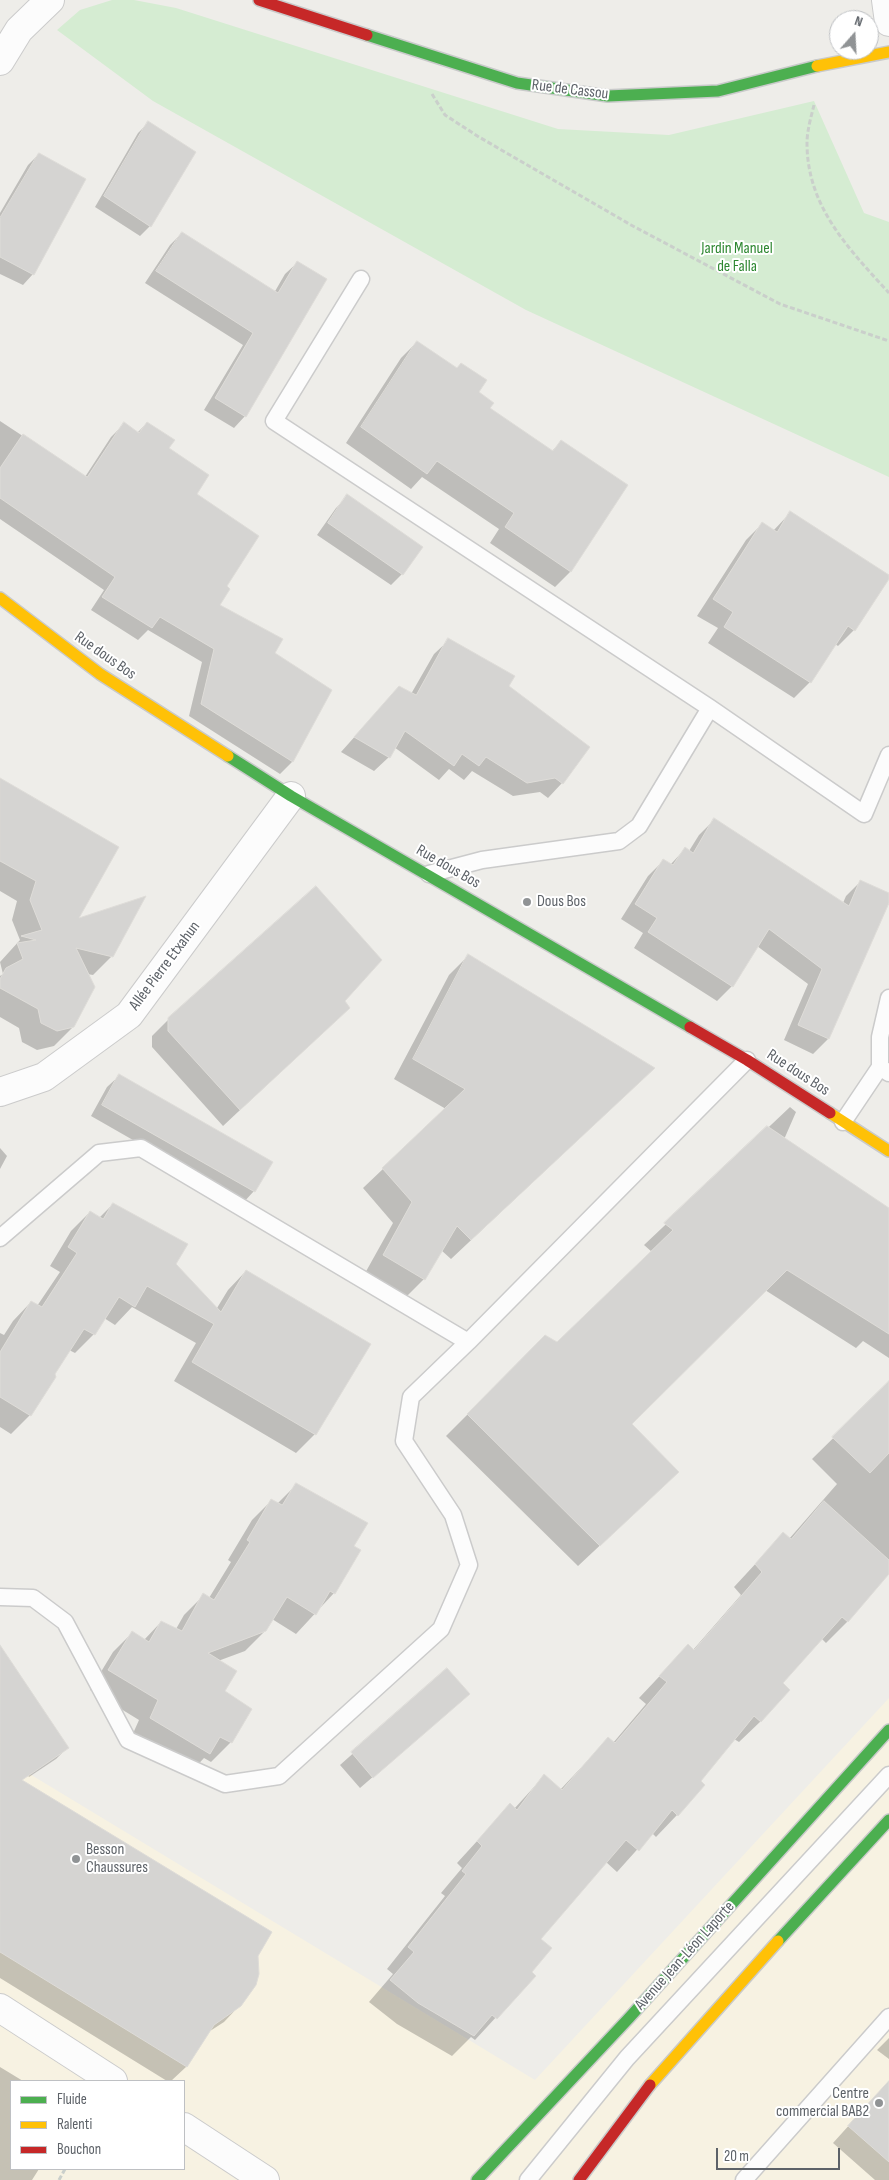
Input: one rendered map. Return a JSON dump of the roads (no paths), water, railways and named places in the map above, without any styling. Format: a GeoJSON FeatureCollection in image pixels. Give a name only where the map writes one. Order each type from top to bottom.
{"type":"FeatureCollection","features":[{"type":"Feature","properties":{"kind":"street"},"geometry":{"type":"LineString","coordinates":[[0,61],[19,30],[50,0]]}},
{"type":"Feature","properties":{"kind":"street","name":"Rue de Cassou"},"geometry":{"type":"LineString","coordinates":[[259,0],[516,83],[608,96],[718,91],[824,65],[889,52]]}},
{"type":"Feature","properties":{"kind":"street"},"geometry":{"type":"LineString","coordinates":[[886,0],[889,22]]}},
{"type":"Feature","properties":{"kind":"street","name":"Rue dous Bos"},"geometry":{"type":"LineString","coordinates":[[0,598],[100,674],[292,796],[747,1060],[889,1151]]}},
{"type":"Feature","properties":{"kind":"street","name":"Allée Pierre Etxahun"},"geometry":{"type":"LineString","coordinates":[[0,1092],[44,1077],[128,1015],[292,796]]}},
{"type":"Feature","properties":{"kind":"street","name":"Avenue Jean-Léon Laporte"},"geometry":{"type":"LineString","coordinates":[[477,2180],[629,2018],[889,1730]]}},
{"type":"Feature","properties":{"kind":"street"},"geometry":{"type":"LineString","coordinates":[[579,2180],[638,2099],[737,1985],[889,1820]]}},
{"type":"Feature","properties":{"kind":"street"},"geometry":{"type":"LineString","coordinates":[[0,2008],[111,2080]]}},
{"type":"Feature","properties":{"kind":"street"},"geometry":{"type":"LineString","coordinates":[[185,2128],[265,2180]]}},
{"type":"Feature","properties":{"kind":"lane"},"geometry":{"type":"LineString","coordinates":[[361,279],[274,420],[710,708],[864,814],[889,755]]}},
{"type":"Feature","properties":{"kind":"lane"},"geometry":{"type":"LineString","coordinates":[[429,874],[482,860],[619,841],[639,826],[710,708]]}},
{"type":"Feature","properties":{"kind":"lane"},"geometry":{"type":"LineString","coordinates":[[843,1122],[885,1070],[880,1037],[889,998]]}},
{"type":"Feature","properties":{"kind":"lane"},"geometry":{"type":"LineString","coordinates":[[0,1597],[33,1598],[65,1622],[128,1740],[226,1784],[279,1776],[441,1629],[469,1565],[453,1515],[404,1441],[411,1397],[468,1342],[747,1060]]}},
{"type":"Feature","properties":{"kind":"lane"},"geometry":{"type":"LineString","coordinates":[[0,1238],[99,1153],[141,1148],[468,1342]]}},
{"type":"Feature","properties":{"kind":"lane","name":"Avenue Jean-Léon Laporte"},"geometry":{"type":"LineString","coordinates":[[528,2180],[627,2058],[889,1775]]}},
{"type":"Feature","properties":{"kind":"lane"},"geometry":{"type":"LineString","coordinates":[[744,2180],[889,2017]]}},
{"type":"Feature","properties":{"kind":"place","name":"Dous Bos"},"geometry":{"type":"Point","coordinates":[527,902]}},
{"type":"Feature","properties":{"kind":"place","name":"Besson Chaussures"},"geometry":{"type":"Point","coordinates":[76,1859]}},
{"type":"Feature","properties":{"kind":"place","name":"Centre commercial BAB2"},"geometry":{"type":"Point","coordinates":[879,2103]}},
{"type":"Feature","properties":{"kind":"park label","name":"Jardin Manuel de Falla"},"geometry":{"type":"Point","coordinates":[737,258]}}]}
